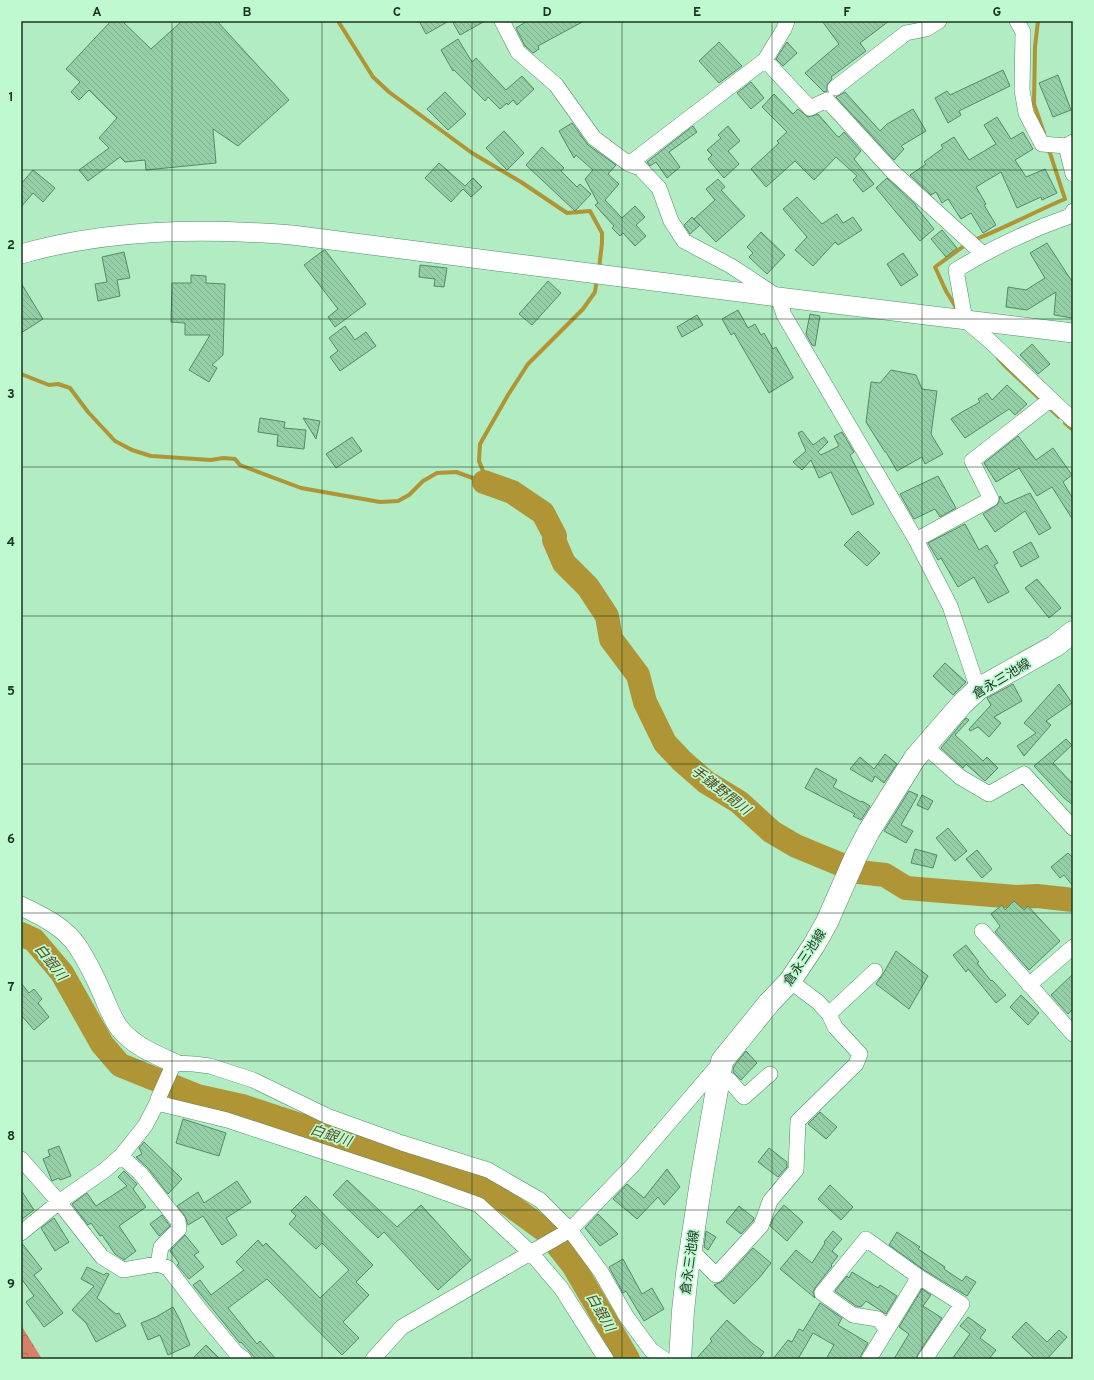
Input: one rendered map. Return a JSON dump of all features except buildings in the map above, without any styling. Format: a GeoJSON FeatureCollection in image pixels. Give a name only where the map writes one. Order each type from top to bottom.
{"type":"FeatureCollection","features":[{"type":"Feature","properties":{"kind":"main road","name":"倉永三池線"},"geometry":{"type":"LineString","coordinates":[[680,1359],[683,1311],[691,1250],[702,1175],[721,1069],[769,1003],[790,981],[814,945],[827,922],[856,856],[869,831],[915,758],[962,704],[978,689],[1048,650],[1073,632]]}},
{"type":"Feature","properties":{"kind":"street"},"geometry":{"type":"LineString","coordinates":[[502,21],[518,52],[556,85],[594,138],[629,164],[640,168],[659,188],[671,221],[684,241],[731,266],[778,297],[784,315],[916,540],[950,606],[978,689]]}},
{"type":"Feature","properties":{"kind":"street"},"geometry":{"type":"LineString","coordinates":[[629,164],[765,60],[787,21]]}},
{"type":"Feature","properties":{"kind":"street"},"geometry":{"type":"LineString","coordinates":[[835,88],[906,33],[926,29],[939,21]]}},
{"type":"Feature","properties":{"kind":"street"},"geometry":{"type":"LineString","coordinates":[[1017,21],[1023,32],[1022,90],[1026,112],[1042,144],[1069,144],[1073,174]]}},
{"type":"Feature","properties":{"kind":"street"},"geometry":{"type":"LineString","coordinates":[[765,60],[810,108],[827,100],[892,171],[983,254]]}},
{"type":"Feature","properties":{"kind":"street"},"geometry":{"type":"LineString","coordinates":[[1073,211],[1070,216],[1041,226],[983,254],[956,270],[965,320],[991,342],[1073,420]]}},
{"type":"Feature","properties":{"kind":"street"},"geometry":{"type":"LineString","coordinates":[[21,254],[81,240],[126,235],[185,231],[241,231],[292,235],[1073,333]]}},
{"type":"Feature","properties":{"kind":"street"},"geometry":{"type":"LineString","coordinates":[[916,540],[992,499],[972,461],[1051,399]]}},
{"type":"Feature","properties":{"kind":"street"},"geometry":{"type":"LineString","coordinates":[[926,746],[960,777],[989,794],[1024,774],[1073,828]]}},
{"type":"Feature","properties":{"kind":"street"},"geometry":{"type":"LineString","coordinates":[[21,906],[42,916],[62,930],[77,946],[93,972],[120,1028],[133,1041],[172,1068],[194,1064],[210,1066],[253,1080],[327,1116],[402,1143],[488,1170],[540,1200],[570,1230],[601,1272],[626,1316],[651,1350],[664,1359]]}},
{"type":"Feature","properties":{"kind":"street"},"geometry":{"type":"LineString","coordinates":[[982,931],[1073,1034]]}},
{"type":"Feature","properties":{"kind":"street"},"geometry":{"type":"LineString","coordinates":[[1030,984],[1073,947]]}},
{"type":"Feature","properties":{"kind":"street"},"geometry":{"type":"LineString","coordinates":[[829,1014],[875,971]]}},
{"type":"Feature","properties":{"kind":"street"},"geometry":{"type":"LineString","coordinates":[[691,1250],[716,1275],[761,1226],[770,1201],[796,1170],[798,1121],[856,1064],[860,1054],[835,1027],[829,1014],[818,1002],[790,981]]}},
{"type":"Feature","properties":{"kind":"street"},"geometry":{"type":"LineString","coordinates":[[21,1234],[59,1202],[105,1170],[121,1156],[145,1126],[158,1101],[172,1068]]}},
{"type":"Feature","properties":{"kind":"street"},"geometry":{"type":"LineString","coordinates":[[373,1359],[402,1327],[570,1230],[631,1167],[721,1069],[744,1097],[770,1074]]}},
{"type":"Feature","properties":{"kind":"street"},"geometry":{"type":"LineString","coordinates":[[158,1101],[227,1120],[421,1184],[479,1205],[531,1253],[561,1288],[606,1359]]}},
{"type":"Feature","properties":{"kind":"street"},"geometry":{"type":"LineString","coordinates":[[121,1156],[140,1173],[178,1221],[179,1229],[161,1247],[158,1264]]}},
{"type":"Feature","properties":{"kind":"street"},"geometry":{"type":"LineString","coordinates":[[21,1159],[59,1202],[102,1257],[123,1270],[158,1264],[168,1268],[236,1353],[244,1359]]}},
{"type":"Feature","properties":{"kind":"street"},"geometry":{"type":"LineString","coordinates":[[886,1328],[878,1319],[853,1315],[822,1293],[866,1239],[919,1277],[962,1304],[925,1359]]}},
{"type":"Feature","properties":{"kind":"street"},"geometry":{"type":"LineString","coordinates":[[869,1359],[886,1328],[919,1277]]}},
{"type":"Feature","properties":{"kind":"green space"},"geometry":{"type":"Polygon","coordinates":[[[21,1325],[42,1359],[21,1359],[21,1325]]]}},
{"type":"Feature","properties":{"kind":"waterway"},"geometry":{"type":"LineString","coordinates":[[338,21],[373,77],[389,92],[472,153],[521,182],[567,213],[590,211],[602,233],[599,269]]}},
{"type":"Feature","properties":{"kind":"waterway"},"geometry":{"type":"LineString","coordinates":[[1038,21],[1035,47],[1034,104],[1044,133]]}},
{"type":"Feature","properties":{"kind":"waterway"},"geometry":{"type":"LineString","coordinates":[[974,240],[1065,199],[1048,147]]}},
{"type":"Feature","properties":{"kind":"waterway"},"geometry":{"type":"LineString","coordinates":[[957,309],[946,291],[935,267],[968,243]]}},
{"type":"Feature","properties":{"kind":"waterway"},"geometry":{"type":"LineString","coordinates":[[21,374],[49,385],[58,384],[70,388],[88,412],[115,441],[132,450],[151,456],[211,460],[223,458],[235,459],[240,465],[301,488],[380,502],[398,501],[409,495],[423,481],[437,473],[456,472],[484,482],[485,476],[479,461],[480,444],[508,395],[528,364],[583,309],[595,292],[597,278]]}},
{"type":"Feature","properties":{"kind":"waterway"},"geometry":{"type":"LineString","coordinates":[[998,358],[1059,417]]}},
{"type":"Feature","properties":{"kind":"waterway"},"geometry":{"type":"LineString","coordinates":[[1065,423],[1073,430]]}},
{"type":"Feature","properties":{"kind":"waterway","name":"手鎌野間川"},"geometry":{"type":"LineString","coordinates":[[484,482],[512,492],[543,513],[555,536],[554,540],[564,563],[588,587],[607,616],[611,639],[638,675],[645,702],[665,743],[682,761],[706,782],[739,802],[772,832],[796,846],[859,872],[885,875],[906,888],[1016,897],[1037,896],[1073,900]]}},
{"type":"Feature","properties":{"kind":"waterway","name":"白銀川"},"geometry":{"type":"LineString","coordinates":[[21,934],[34,940],[62,973],[102,1044],[120,1065],[197,1096],[242,1106],[484,1186],[547,1232],[573,1265],[628,1359]]}}]}
